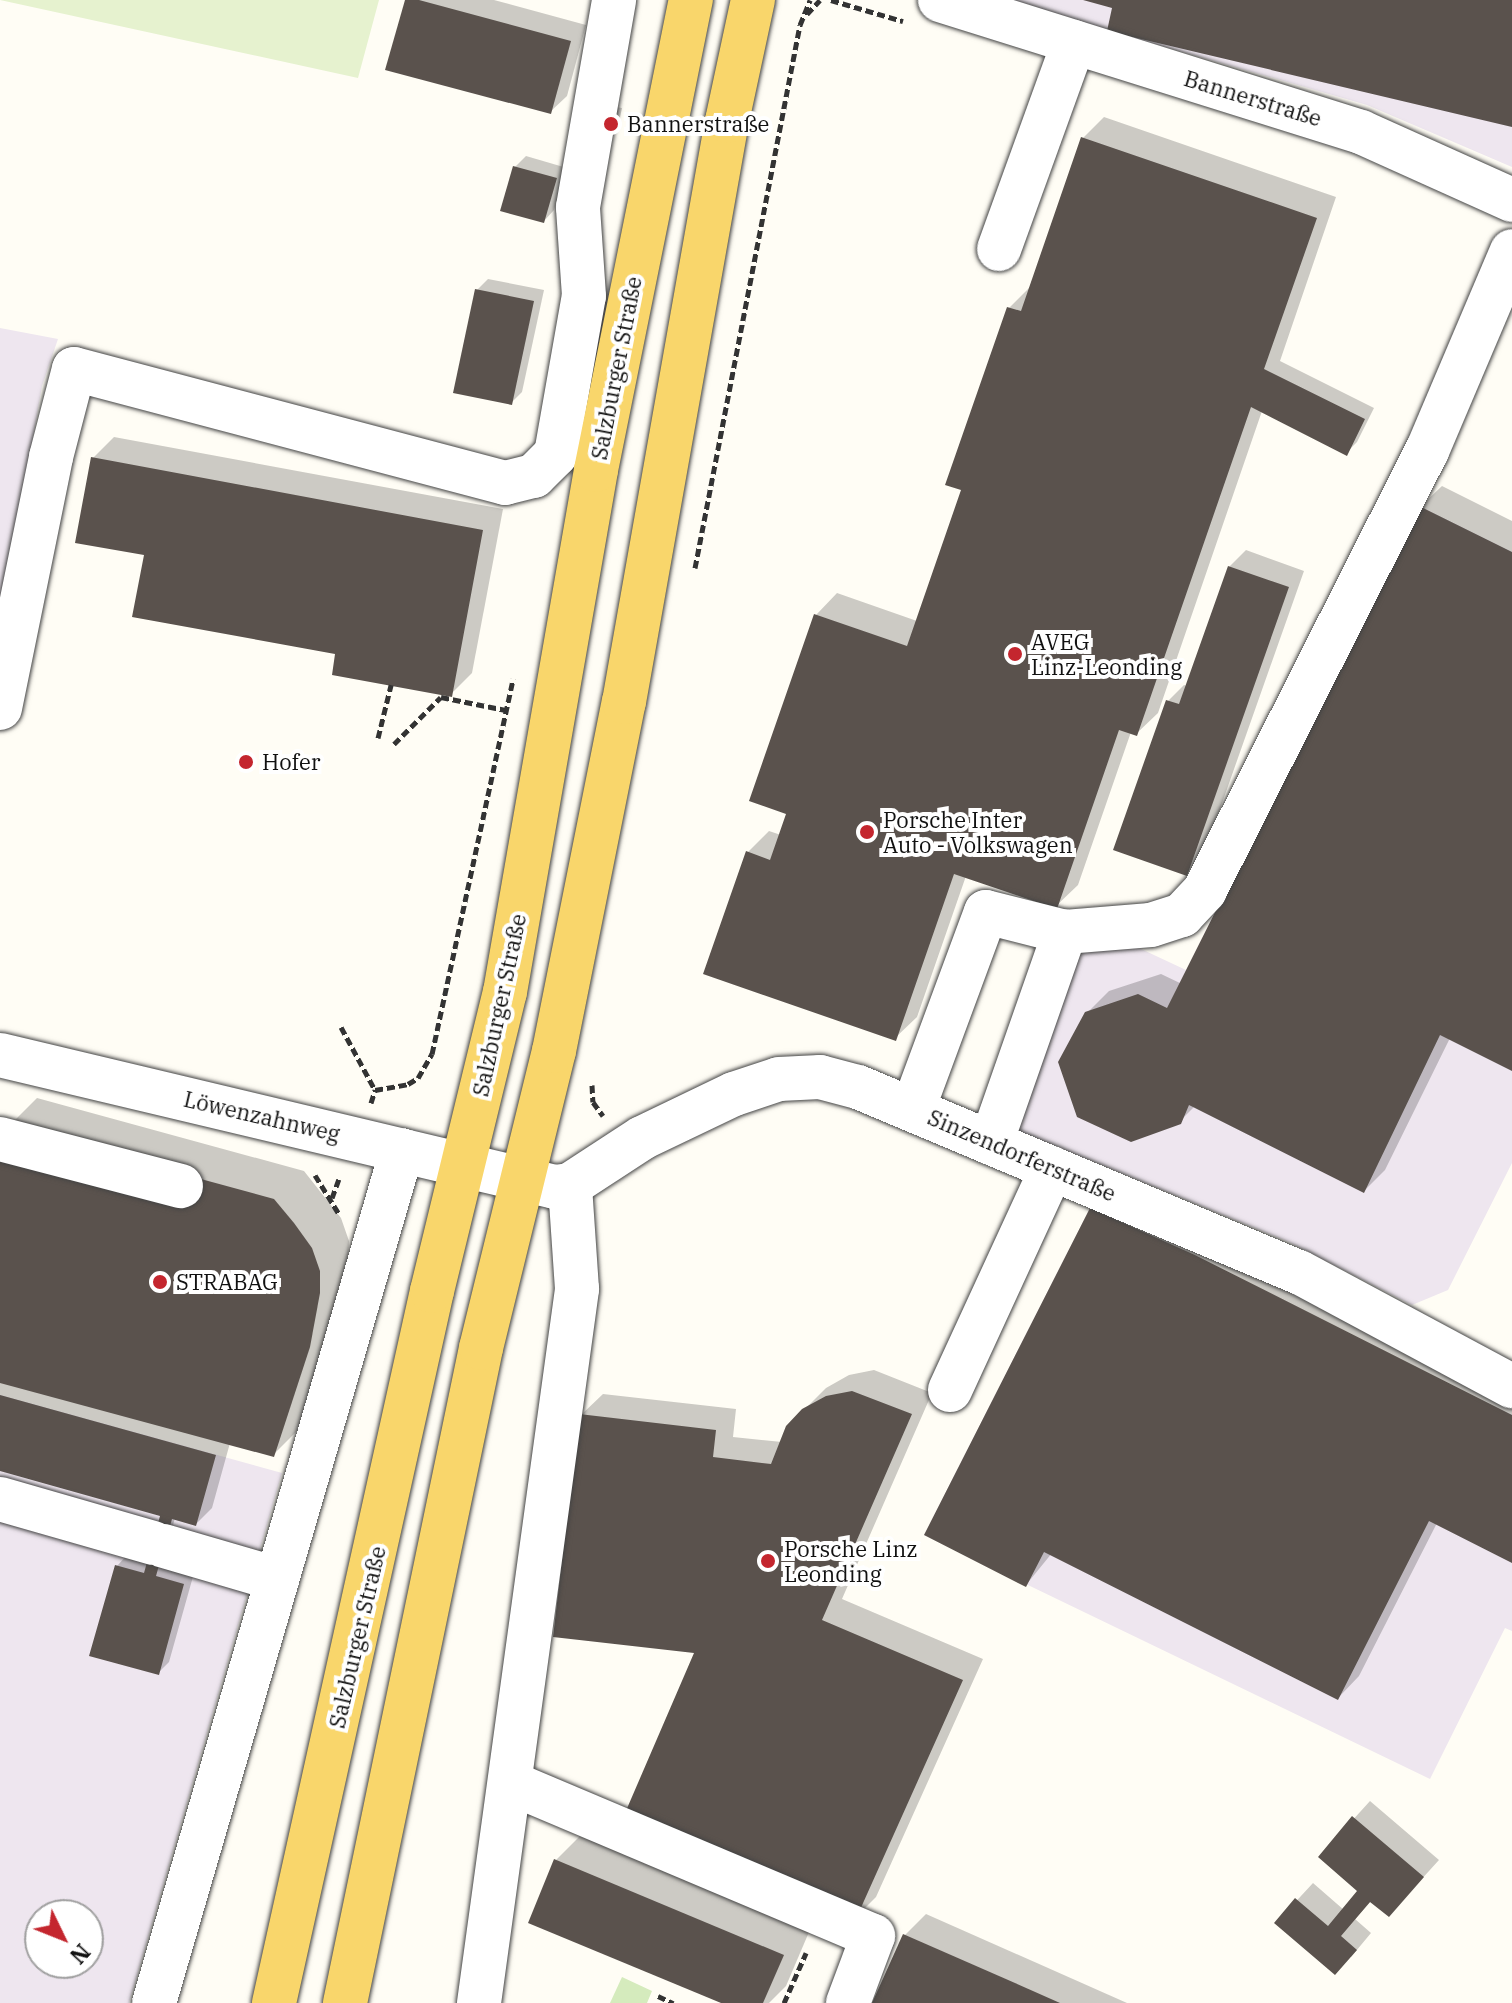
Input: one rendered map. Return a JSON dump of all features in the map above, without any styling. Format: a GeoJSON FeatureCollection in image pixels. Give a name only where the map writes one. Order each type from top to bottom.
{"type":"FeatureCollection","features":[{"type":"Feature","properties":{"kind":"main road","name":"Salzburger Straße"},"geometry":{"type":"LineString","coordinates":[[274,2003],[505,992],[596,470],[691,0]]}},
{"type":"Feature","properties":{"kind":"main road"},"geometry":{"type":"LineString","coordinates":[[345,2003],[481,1348],[557,1036],[624,702],[727,121],[753,0]]}},
{"type":"Feature","properties":{"kind":"street","name":"Salzburger Straße"},"geometry":{"type":"LineString","coordinates":[[0,708],[51,457],[74,369],[505,483],[534,476],[556,454],[584,296],[578,207],[607,25],[614,0]]}},
{"type":"Feature","properties":{"kind":"street","name":"Bannerstraße"},"geometry":{"type":"LineString","coordinates":[[940,0],[1361,132],[1512,200]]}},
{"type":"Feature","properties":{"kind":"street"},"geometry":{"type":"LineString","coordinates":[[999,249],[1074,42]]}},
{"type":"Feature","properties":{"kind":"street"},"geometry":{"type":"LineString","coordinates":[[913,1109],[986,912],[1065,932],[1151,925],[1182,915],[1205,890],[1427,451],[1512,251]]}},
{"type":"Feature","properties":{"kind":"street"},"geometry":{"type":"LineString","coordinates":[[991,1143],[1065,932]]}},
{"type":"Feature","properties":{"kind":"street","name":"Löwenzahnweg"},"geometry":{"type":"LineString","coordinates":[[0,1055],[360,1139],[522,1181]]}},
{"type":"Feature","properties":{"kind":"street","name":"Sinzendorferstraße"},"geometry":{"type":"LineString","coordinates":[[570,1185],[642,1138],[734,1094],[779,1079],[820,1077],[858,1087],[913,1109],[1299,1272],[1512,1386]]}},
{"type":"Feature","properties":{"kind":"street"},"geometry":{"type":"LineString","coordinates":[[0,1139],[181,1186]]}},
{"type":"Feature","properties":{"kind":"street"},"geometry":{"type":"LineString","coordinates":[[154,2003],[402,1150]]}},
{"type":"Feature","properties":{"kind":"street"},"geometry":{"type":"LineString","coordinates":[[950,1390],[1052,1168]]}},
{"type":"Feature","properties":{"kind":"street"},"geometry":{"type":"LineString","coordinates":[[479,2003],[577,1289],[570,1185],[555,1187],[522,1181]]}},
{"type":"Feature","properties":{"kind":"street"},"geometry":{"type":"LineString","coordinates":[[0,1499],[277,1579]]}},
{"type":"Feature","properties":{"kind":"street"},"geometry":{"type":"LineString","coordinates":[[511,1783],[873,1936],[848,2003]]}},
{"type":"Feature","properties":{"kind":"path"},"geometry":{"type":"LineString","coordinates":[[810,0],[800,25],[819,2],[827,0]]}},
{"type":"Feature","properties":{"kind":"path"},"geometry":{"type":"LineString","coordinates":[[375,1090],[408,1084],[418,1078],[432,1054],[516,664]]}},
{"type":"Feature","properties":{"kind":"path"},"geometry":{"type":"LineString","coordinates":[[378,738],[391,685]]}},
{"type":"Feature","properties":{"kind":"path"},"geometry":{"type":"LineString","coordinates":[[394,744],[441,697],[506,710]]}},
{"type":"Feature","properties":{"kind":"path"},"geometry":{"type":"LineString","coordinates":[[341,1027],[375,1090],[360,1139]]}},
{"type":"Feature","properties":{"kind":"path"},"geometry":{"type":"LineString","coordinates":[[311,1172],[332,1198],[343,1228]]}},
{"type":"Feature","properties":{"kind":"path"},"geometry":{"type":"LineString","coordinates":[[784,2003],[808,1950]]}},
{"type":"Feature","properties":{"kind":"path"},"geometry":{"type":"LineString","coordinates":[[658,1996],[673,2003]]}},
{"type":"Feature","properties":{"kind":"shaded area"},"geometry":{"type":"Polygon","coordinates":[[[1002,0],[1512,0],[1512,167],[1367,105],[1002,0]]]}},
{"type":"Feature","properties":{"kind":"shaded area"},"geometry":{"type":"Polygon","coordinates":[[[0,328],[58,339],[42,386],[0,627],[0,328]]]}},
{"type":"Feature","properties":{"kind":"shaded area"},"geometry":{"type":"Polygon","coordinates":[[[1419,506],[1512,552],[1512,1163],[1448,1290],[1412,1305],[1289,1242],[1014,1129],[1075,958],[1094,947],[1139,948],[1186,970],[1419,506]]]}},
{"type":"Feature","properties":{"kind":"shaded area"},"geometry":{"type":"Polygon","coordinates":[[[1090,1208],[1512,1415],[1512,1631],[1505,1628],[1430,1779],[924,1535],[1090,1208]]]}},
{"type":"Feature","properties":{"kind":"shaded area"},"geometry":{"type":"Polygon","coordinates":[[[0,1395],[282,1473],[129,2003],[0,2003],[0,1395]]]}},
{"type":"Feature","properties":{"kind":"green space"},"geometry":{"type":"Polygon","coordinates":[[[0,0],[379,0],[358,78],[0,0]]]}},
{"type":"Feature","properties":{"kind":"green space"},"geometry":{"type":"Polygon","coordinates":[[[622,1977],[652,1991],[647,2003],[610,2003],[622,1977]]]}},
{"type":"Feature","properties":{"kind":"building"},"geometry":{"type":"Polygon","coordinates":[[[405,0],[419,0],[571,41],[551,114],[385,70],[405,0]]]}},
{"type":"Feature","properties":{"kind":"building"},"geometry":{"type":"Polygon","coordinates":[[[1083,0],[1512,0],[1512,127],[1107,31],[1112,8],[1083,0]]]}},
{"type":"Feature","properties":{"kind":"building"},"geometry":{"type":"Polygon","coordinates":[[[1081,137],[1317,218],[1264,369],[1365,419],[1347,456],[1251,407],[1137,736],[1119,730],[1057,909],[954,874],[896,1041],[703,974],[746,851],[770,860],[786,814],[749,801],[814,614],[907,646],[961,490],[945,485],[1007,307],[1021,311],[1081,137]]]}},
{"type":"Feature","properties":{"kind":"building"},"geometry":{"type":"Polygon","coordinates":[[[513,166],[557,178],[544,223],[500,211],[513,166]]]}},
{"type":"Feature","properties":{"kind":"building"},"geometry":{"type":"Polygon","coordinates":[[[475,289],[534,301],[512,405],[453,393],[475,289]]]}},
{"type":"Feature","properties":{"kind":"building"},"geometry":{"type":"Polygon","coordinates":[[[91,457],[483,530],[452,697],[332,675],[335,654],[132,617],[144,555],[75,543],[91,457]]]}},
{"type":"Feature","properties":{"kind":"building"},"geometry":{"type":"Polygon","coordinates":[[[1419,506],[1512,552],[1512,1071],[1440,1035],[1364,1193],[1189,1105],[1181,1124],[1131,1142],[1077,1117],[1058,1062],[1085,1012],[1138,994],[1167,1008],[1419,506]]]}},
{"type":"Feature","properties":{"kind":"building"},"geometry":{"type":"Polygon","coordinates":[[[1228,566],[1289,587],[1187,876],[1113,850],[1166,700],[1179,704],[1228,566]]]}},
{"type":"Feature","properties":{"kind":"building","name":"STRABAG"},"geometry":{"type":"Polygon","coordinates":[[[6,1126],[274,1199],[294,1223],[312,1248],[320,1271],[320,1293],[310,1347],[274,1457],[0,1383],[0,1150],[6,1126]]]}},
{"type":"Feature","properties":{"kind":"building"},"geometry":{"type":"Polygon","coordinates":[[[1090,1208],[1195,1255],[1512,1415],[1512,1563],[1429,1521],[1338,1700],[1044,1552],[1026,1587],[924,1535],[1090,1208]]]}},
{"type":"Feature","properties":{"kind":"building"},"geometry":{"type":"Polygon","coordinates":[[[852,1391],[912,1414],[822,1620],[963,1680],[855,1921],[622,1820],[694,1653],[553,1637],[579,1414],[716,1430],[713,1457],[771,1464],[786,1426],[802,1409],[826,1396],[852,1391]]]}},
{"type":"Feature","properties":{"kind":"building"},"geometry":{"type":"Polygon","coordinates":[[[0,1395],[216,1455],[196,1526],[172,1519],[156,1576],[184,1584],[159,1675],[89,1656],[115,1565],[144,1573],[160,1516],[0,1471],[0,1395]]]}},
{"type":"Feature","properties":{"kind":"building"},"geometry":{"type":"Polygon","coordinates":[[[1352,1816],[1424,1877],[1389,1917],[1370,1902],[1341,1936],[1357,1950],[1335,1975],[1274,1923],[1295,1898],[1328,1926],[1357,1891],[1318,1857],[1352,1816]]]}},
{"type":"Feature","properties":{"kind":"building"},"geometry":{"type":"Polygon","coordinates":[[[554,1859],[784,1955],[763,2003],[721,2003],[528,1923],[554,1859]]]}},
{"type":"Feature","properties":{"kind":"building"},"geometry":{"type":"Polygon","coordinates":[[[903,1934],[1015,1983],[1060,2003],[872,2003],[903,1934]]]}},
{"type":"Feature","properties":{"kind":"place","name":"Bannerstraße"},"geometry":{"type":"Point","coordinates":[611,124]}},
{"type":"Feature","properties":{"kind":"place","name":"AVEG Linz-Leonding"},"geometry":{"type":"Point","coordinates":[1015,654]}},
{"type":"Feature","properties":{"kind":"place","name":"Hofer"},"geometry":{"type":"Point","coordinates":[246,762]}},
{"type":"Feature","properties":{"kind":"place","name":"Porsche Inter Auto - Volkswagen"},"geometry":{"type":"Point","coordinates":[867,832]}},
{"type":"Feature","properties":{"kind":"place","name":"STRABAG"},"geometry":{"type":"Point","coordinates":[160,1282]}},
{"type":"Feature","properties":{"kind":"place","name":"Porsche Linz Leonding"},"geometry":{"type":"Point","coordinates":[768,1561]}}]}
